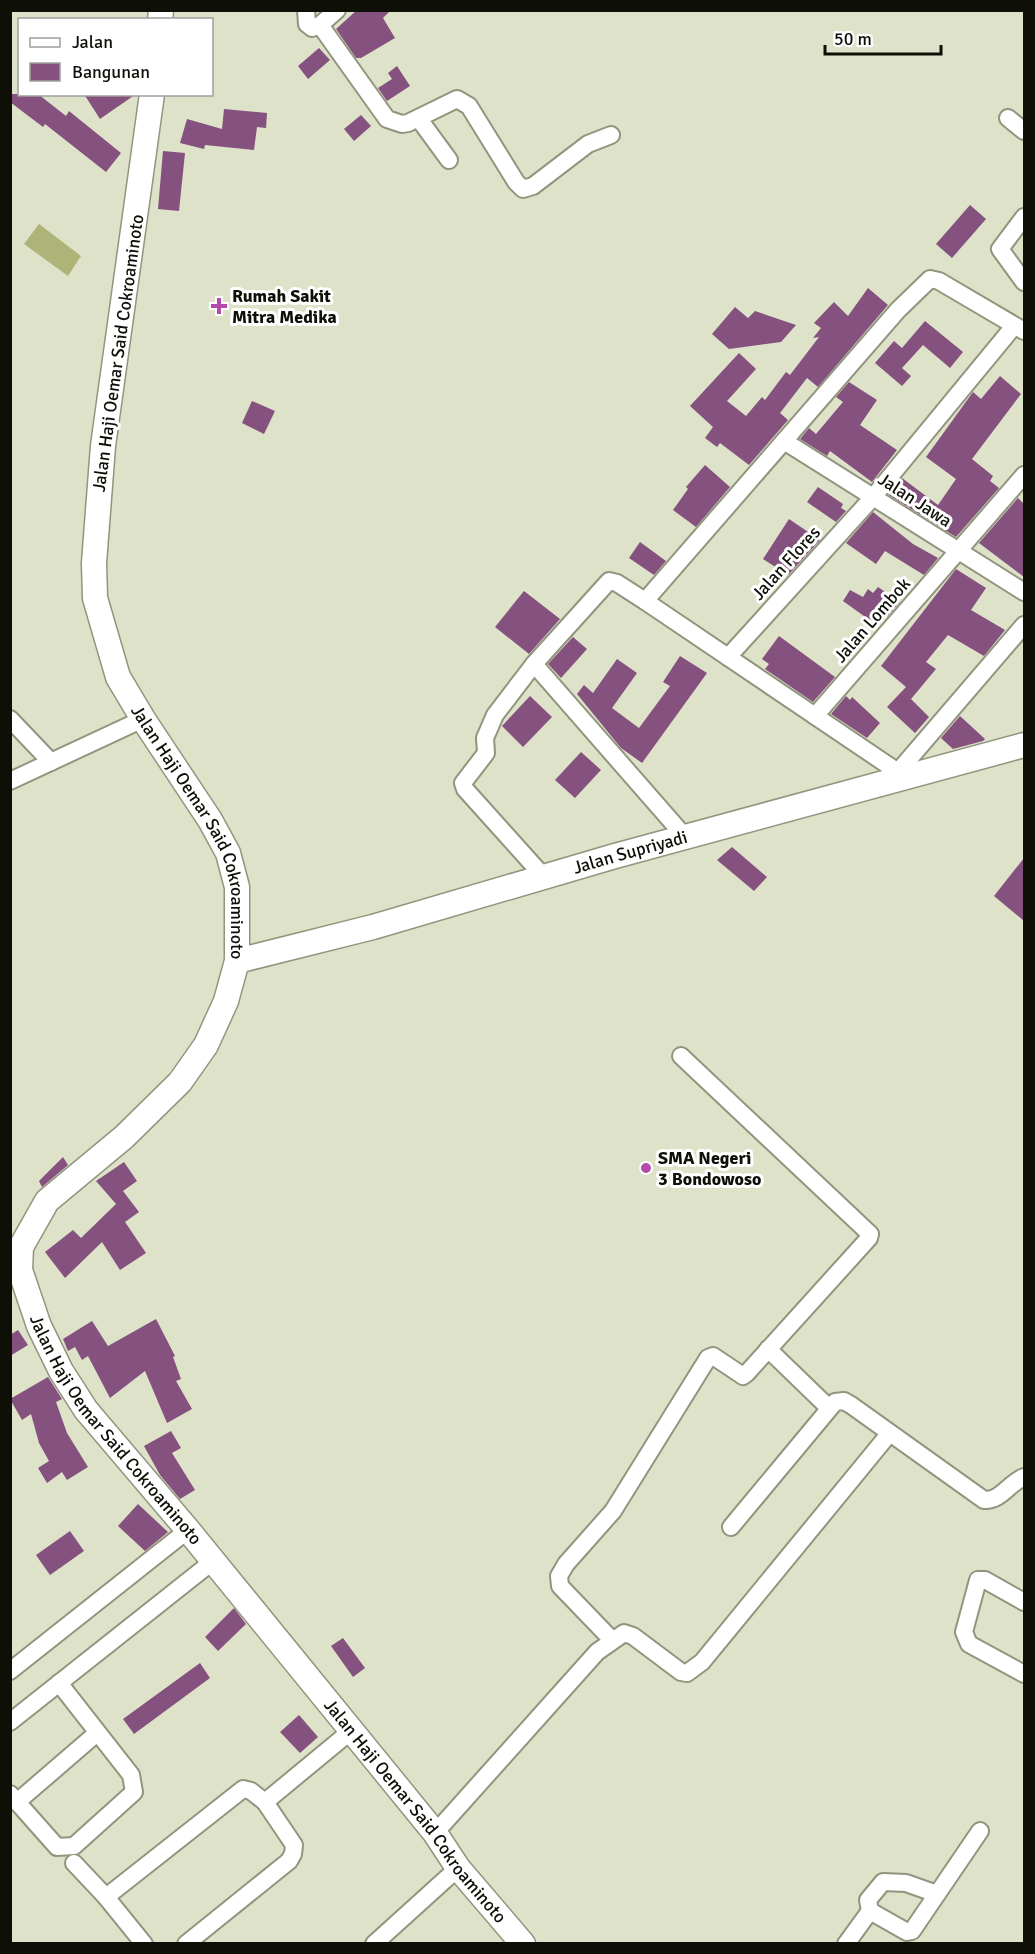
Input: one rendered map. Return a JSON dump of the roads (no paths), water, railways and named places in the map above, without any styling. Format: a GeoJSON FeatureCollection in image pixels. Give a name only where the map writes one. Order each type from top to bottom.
{"type":"FeatureCollection","features":[{"type":"Feature","properties":{"kind":"street"},"geometry":{"type":"LineString","coordinates":[[306,10],[309,26],[320,25],[337,10]]}},
{"type":"Feature","properties":{"kind":"street"},"geometry":{"type":"LineString","coordinates":[[320,25],[387,120],[402,124],[419,119],[451,100],[463,101],[469,106],[516,182],[524,189],[532,186],[588,144],[611,135]]}},
{"type":"Feature","properties":{"kind":"street","name":"Jalan Haji Oemar Said Cokroaminoto"},"geometry":{"type":"LineString","coordinates":[[152,96],[103,446],[94,563],[95,598],[118,677],[228,853],[237,887],[237,961],[226,1001],[206,1045],[180,1082],[124,1137],[47,1201],[21,1247],[20,1270],[27,1298],[61,1371],[86,1410],[188,1530],[435,1833],[458,1868],[523,1944]]}},
{"type":"Feature","properties":{"kind":"street"},"geometry":{"type":"LineString","coordinates":[[1008,118],[1024,131]]}},
{"type":"Feature","properties":{"kind":"street"},"geometry":{"type":"LineString","coordinates":[[419,119],[449,159]]}},
{"type":"Feature","properties":{"kind":"street"},"geometry":{"type":"LineString","coordinates":[[1024,217],[1000,249],[1024,282]]}},
{"type":"Feature","properties":{"kind":"street"},"geometry":{"type":"LineString","coordinates":[[645,601],[898,310],[930,279],[939,281],[1019,328]]}},
{"type":"Feature","properties":{"kind":"street","name":"Jalan Flores"},"geometry":{"type":"LineString","coordinates":[[728,657],[874,496],[1019,328]]}},
{"type":"Feature","properties":{"kind":"street","name":"Jalan Jawa"},"geometry":{"type":"LineString","coordinates":[[784,441],[1024,592]]}},
{"type":"Feature","properties":{"kind":"street","name":"Jalan Lombok"},"geometry":{"type":"LineString","coordinates":[[815,716],[1024,475]]}},
{"type":"Feature","properties":{"kind":"street"},"geometry":{"type":"LineString","coordinates":[[544,877],[463,786],[487,750],[486,738],[495,715],[534,664],[609,582],[617,583],[645,601],[815,716],[894,776],[1024,625]]}},
{"type":"Feature","properties":{"kind":"street"},"geometry":{"type":"LineString","coordinates":[[534,664],[686,838]]}},
{"type":"Feature","properties":{"kind":"street"},"geometry":{"type":"LineString","coordinates":[[10,719],[51,762]]}},
{"type":"Feature","properties":{"kind":"street"},"geometry":{"type":"LineString","coordinates":[[10,782],[143,720]]}},
{"type":"Feature","properties":{"kind":"street","name":"Jalan Supriyadi"},"geometry":{"type":"LineString","coordinates":[[237,961],[374,927],[894,776],[1021,750]]}},
{"type":"Feature","properties":{"kind":"street"},"geometry":{"type":"LineString","coordinates":[[612,1640],[560,1586],[559,1576],[566,1564],[619,1503],[708,1358],[713,1356],[719,1358],[743,1376],[869,1238],[870,1234],[681,1056]]}},
{"type":"Feature","properties":{"kind":"street"},"geometry":{"type":"LineString","coordinates":[[768,1349],[829,1408]]}},
{"type":"Feature","properties":{"kind":"street"},"geometry":{"type":"LineString","coordinates":[[731,1527],[835,1402],[843,1401],[984,1500],[993,1501],[1000,1497],[1013,1482],[1024,1477]]}},
{"type":"Feature","properties":{"kind":"street"},"geometry":{"type":"LineString","coordinates":[[435,1833],[514,1742],[597,1652],[612,1640],[624,1633],[633,1636],[681,1672],[687,1673],[693,1670],[889,1434]]}},
{"type":"Feature","properties":{"kind":"street"},"geometry":{"type":"LineString","coordinates":[[10,1671],[188,1530]]}},
{"type":"Feature","properties":{"kind":"street"},"geometry":{"type":"LineString","coordinates":[[10,1722],[212,1562]]}},
{"type":"Feature","properties":{"kind":"street"},"geometry":{"type":"LineString","coordinates":[[1024,1602],[986,1580],[978,1580],[964,1632],[969,1644],[1024,1674]]}},
{"type":"Feature","properties":{"kind":"street"},"geometry":{"type":"LineString","coordinates":[[59,1683],[131,1775],[134,1792],[128,1800],[74,1846],[57,1847],[14,1798],[97,1733]]}},
{"type":"Feature","properties":{"kind":"street"},"geometry":{"type":"LineString","coordinates":[[265,1802],[351,1731]]}},
{"type":"Feature","properties":{"kind":"street"},"geometry":{"type":"LineString","coordinates":[[106,1897],[243,1789],[251,1791],[265,1802],[294,1845],[293,1854],[289,1861],[186,1944]]}},
{"type":"Feature","properties":{"kind":"street"},"geometry":{"type":"LineString","coordinates":[[870,1911],[907,1932],[918,1925],[980,1831]]}},
{"type":"Feature","properties":{"kind":"street"},"geometry":{"type":"LineString","coordinates":[[74,1863],[106,1897],[144,1944]]}},
{"type":"Feature","properties":{"kind":"street"},"geometry":{"type":"LineString","coordinates":[[374,1944],[458,1868]]}},
{"type":"Feature","properties":{"kind":"street"},"geometry":{"type":"LineString","coordinates":[[846,1944],[870,1911],[868,1900],[883,1882],[906,1883],[938,1894]]}},
{"type":"Feature","properties":{"kind":"place","name":"Rumah Sakit Mitra Medika"},"geometry":{"type":"Point","coordinates":[219,306]}},
{"type":"Feature","properties":{"kind":"place","name":"SMA Negeri 3 Bondowoso"},"geometry":{"type":"Point","coordinates":[646,1168]}}]}
